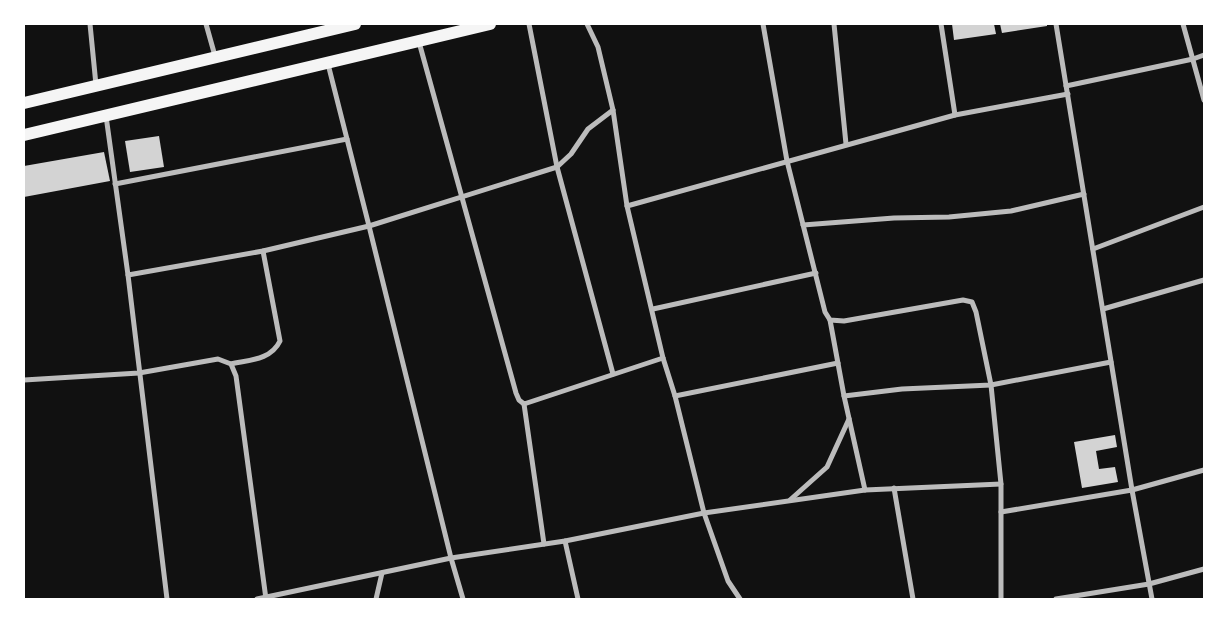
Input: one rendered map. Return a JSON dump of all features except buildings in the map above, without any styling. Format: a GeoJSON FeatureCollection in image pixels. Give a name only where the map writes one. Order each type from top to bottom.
{"type":"FeatureCollection","features":[{"type":"Feature","properties":{"kind":"main road"},"geometry":{"type":"LineString","coordinates":[[24,102],[355,24]]}},
{"type":"Feature","properties":{"kind":"main road"},"geometry":{"type":"LineString","coordinates":[[24,135],[490,24]]}},
{"type":"Feature","properties":{"kind":"street"},"geometry":{"type":"LineString","coordinates":[[90,24],[96,85]]}},
{"type":"Feature","properties":{"kind":"street"},"geometry":{"type":"LineString","coordinates":[[206,24],[215,57]]}},
{"type":"Feature","properties":{"kind":"street"},"geometry":{"type":"LineString","coordinates":[[529,24],[557,168],[613,374]]}},
{"type":"Feature","properties":{"kind":"street"},"geometry":{"type":"LineString","coordinates":[[587,24],[598,47],[613,110],[627,206],[653,309],[663,358],[675,396],[704,513],[728,581],[740,599]]}},
{"type":"Feature","properties":{"kind":"street"},"geometry":{"type":"LineString","coordinates":[[763,24],[786,161],[825,312],[830,320],[844,396],[865,490]]}},
{"type":"Feature","properties":{"kind":"street"},"geometry":{"type":"LineString","coordinates":[[834,24],[846,144]]}},
{"type":"Feature","properties":{"kind":"street"},"geometry":{"type":"LineString","coordinates":[[941,24],[955,115]]}},
{"type":"Feature","properties":{"kind":"street"},"geometry":{"type":"LineString","coordinates":[[1056,24],[1132,490],[1152,599]]}},
{"type":"Feature","properties":{"kind":"street"},"geometry":{"type":"LineString","coordinates":[[1183,24],[1204,100]]}},
{"type":"Feature","properties":{"kind":"street"},"geometry":{"type":"LineString","coordinates":[[418,41],[516,393],[519,400],[524,404],[544,544]]}},
{"type":"Feature","properties":{"kind":"street"},"geometry":{"type":"LineString","coordinates":[[1066,86],[1204,55]]}},
{"type":"Feature","properties":{"kind":"street"},"geometry":{"type":"LineString","coordinates":[[327,63],[451,558],[463,599]]}},
{"type":"Feature","properties":{"kind":"street"},"geometry":{"type":"LineString","coordinates":[[627,206],[955,115],[1068,94]]}},
{"type":"Feature","properties":{"kind":"street"},"geometry":{"type":"LineString","coordinates":[[128,275],[263,251],[369,226],[557,168],[571,154],[588,129],[613,110]]}},
{"type":"Feature","properties":{"kind":"street"},"geometry":{"type":"LineString","coordinates":[[106,115],[128,275],[167,599]]}},
{"type":"Feature","properties":{"kind":"street"},"geometry":{"type":"LineString","coordinates":[[116,184],[347,139]]}},
{"type":"Feature","properties":{"kind":"street"},"geometry":{"type":"LineString","coordinates":[[803,225],[894,218],[948,218],[1012,211],[1084,194]]}},
{"type":"Feature","properties":{"kind":"street"},"geometry":{"type":"LineString","coordinates":[[1093,249],[1204,207]]}},
{"type":"Feature","properties":{"kind":"street"},"geometry":{"type":"LineString","coordinates":[[24,380],[139,373],[218,359],[231,364],[266,356],[276,350],[280,341],[263,251]]}},
{"type":"Feature","properties":{"kind":"street"},"geometry":{"type":"LineString","coordinates":[[653,309],[816,273]]}},
{"type":"Feature","properties":{"kind":"street"},"geometry":{"type":"LineString","coordinates":[[1103,309],[1204,280]]}},
{"type":"Feature","properties":{"kind":"street"},"geometry":{"type":"LineString","coordinates":[[830,320],[844,321],[963,300],[972,302],[991,385],[1001,484],[1001,599]]}},
{"type":"Feature","properties":{"kind":"street"},"geometry":{"type":"LineString","coordinates":[[524,404],[663,358]]}},
{"type":"Feature","properties":{"kind":"street"},"geometry":{"type":"LineString","coordinates":[[844,396],[902,389],[991,385],[1112,362]]}},
{"type":"Feature","properties":{"kind":"street"},"geometry":{"type":"LineString","coordinates":[[231,364],[236,376],[265,598]]}},
{"type":"Feature","properties":{"kind":"street"},"geometry":{"type":"LineString","coordinates":[[675,396],[838,364]]}},
{"type":"Feature","properties":{"kind":"street"},"geometry":{"type":"LineString","coordinates":[[790,501],[828,467],[849,419]]}},
{"type":"Feature","properties":{"kind":"street"},"geometry":{"type":"LineString","coordinates":[[1001,512],[1132,490],[1204,470]]}},
{"type":"Feature","properties":{"kind":"street"},"geometry":{"type":"LineString","coordinates":[[257,599],[451,558],[565,541],[704,513],[865,490],[1001,484]]}},
{"type":"Feature","properties":{"kind":"street"},"geometry":{"type":"LineString","coordinates":[[894,488],[913,599]]}},
{"type":"Feature","properties":{"kind":"street"},"geometry":{"type":"LineString","coordinates":[[565,541],[578,599]]}},
{"type":"Feature","properties":{"kind":"street"},"geometry":{"type":"LineString","coordinates":[[1056,599],[1149,584],[1204,569]]}},
{"type":"Feature","properties":{"kind":"street"},"geometry":{"type":"LineString","coordinates":[[376,599],[382,573]]}}]}
